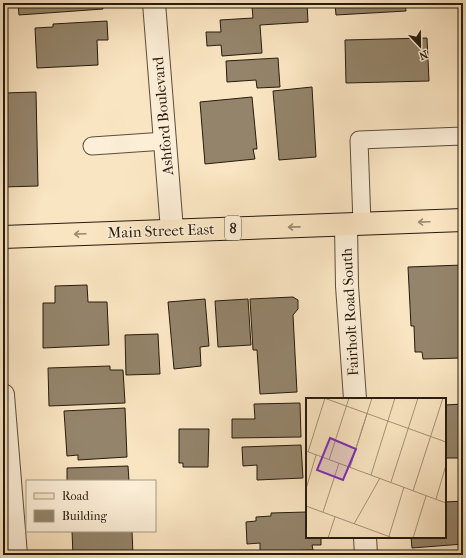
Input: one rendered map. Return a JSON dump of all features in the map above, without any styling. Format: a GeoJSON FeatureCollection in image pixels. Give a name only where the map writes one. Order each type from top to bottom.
{"type":"FeatureCollection","features":[{"type":"Feature","properties":{"kind":"main road","name":"Main Street East"},"geometry":{"type":"LineString","coordinates":[[3,237],[463,220]]}},
{"type":"Feature","properties":{"kind":"street","name":"Ashford Boulevard"},"geometry":{"type":"LineString","coordinates":[[154,3],[172,230]]}},
{"type":"Feature","properties":{"kind":"street","name":"Fairholt Road South"},"geometry":{"type":"LineString","coordinates":[[354,225],[346,286],[355,398]]}},
{"type":"Feature","properties":{"kind":"street"},"geometry":{"type":"LineString","coordinates":[[3,395],[5,442],[16,555]]}},
{"type":"Feature","properties":{"kind":"street"},"geometry":{"type":"LineString","coordinates":[[365,538],[366,555]]}},
{"type":"Feature","properties":{"kind":"lane"},"geometry":{"type":"LineString","coordinates":[[354,225],[359,140],[463,136]]}},
{"type":"Feature","properties":{"kind":"lane"},"geometry":{"type":"LineString","coordinates":[[92,146],[165,141]]}},
{"type":"Feature","properties":{"kind":"building"},"geometry":{"type":"Polygon","coordinates":[[[18,3],[102,3],[103,9],[19,15],[18,3]]]}},
{"type":"Feature","properties":{"kind":"building"},"geometry":{"type":"Polygon","coordinates":[[[307,3],[308,22],[260,25],[262,53],[222,56],[221,45],[207,46],[206,32],[221,32],[220,20],[253,18],[252,6],[307,3]]]}},
{"type":"Feature","properties":{"kind":"building"},"geometry":{"type":"Polygon","coordinates":[[[335,3],[405,3],[406,11],[336,15],[335,3]]]}},
{"type":"Feature","properties":{"kind":"building"},"geometry":{"type":"Polygon","coordinates":[[[107,21],[108,40],[97,40],[98,65],[37,68],[35,28],[53,27],[53,24],[107,21]]]}},
{"type":"Feature","properties":{"kind":"building"},"geometry":{"type":"Polygon","coordinates":[[[427,38],[429,81],[346,83],[345,40],[427,38]]]}},
{"type":"Feature","properties":{"kind":"building"},"geometry":{"type":"Polygon","coordinates":[[[278,58],[280,87],[257,88],[256,80],[227,82],[226,61],[278,58]]]}},
{"type":"Feature","properties":{"kind":"building"},"geometry":{"type":"Polygon","coordinates":[[[312,87],[316,157],[279,160],[273,91],[312,87]]]}},
{"type":"Feature","properties":{"kind":"building"},"geometry":{"type":"Polygon","coordinates":[[[36,92],[38,186],[3,187],[3,93],[36,92]]]}},
{"type":"Feature","properties":{"kind":"building"},"geometry":{"type":"Polygon","coordinates":[[[252,97],[257,149],[253,149],[255,159],[205,164],[200,102],[252,97]]]}},
{"type":"Feature","properties":{"kind":"building"},"geometry":{"type":"Polygon","coordinates":[[[463,265],[463,350],[461,351],[461,358],[423,359],[422,352],[415,352],[414,326],[411,326],[408,267],[463,265]]]}},
{"type":"Feature","properties":{"kind":"building"},"geometry":{"type":"Polygon","coordinates":[[[87,285],[88,302],[107,302],[109,345],[43,348],[43,303],[55,303],[55,286],[87,285]]]}},
{"type":"Feature","properties":{"kind":"building"},"geometry":{"type":"Polygon","coordinates":[[[293,297],[298,300],[298,309],[293,315],[297,392],[260,394],[257,350],[253,350],[250,299],[293,297]]]}},
{"type":"Feature","properties":{"kind":"building"},"geometry":{"type":"Polygon","coordinates":[[[205,299],[209,346],[200,347],[201,366],[174,369],[168,302],[205,299]]]}},
{"type":"Feature","properties":{"kind":"building"},"geometry":{"type":"Polygon","coordinates":[[[248,299],[251,345],[218,347],[215,301],[248,299]]]}},
{"type":"Feature","properties":{"kind":"building"},"geometry":{"type":"Polygon","coordinates":[[[158,334],[160,374],[126,375],[125,335],[158,334]]]}},
{"type":"Feature","properties":{"kind":"building"},"geometry":{"type":"Polygon","coordinates":[[[110,366],[110,370],[123,370],[125,403],[49,406],[48,368],[110,366]]]}},
{"type":"Feature","properties":{"kind":"building"},"geometry":{"type":"Polygon","coordinates":[[[300,403],[301,437],[232,438],[232,419],[255,419],[254,404],[300,403]]]}},
{"type":"Feature","properties":{"kind":"building"},"geometry":{"type":"Polygon","coordinates":[[[463,404],[463,458],[446,458],[446,405],[463,404]]]}},
{"type":"Feature","properties":{"kind":"building"},"geometry":{"type":"Polygon","coordinates":[[[125,408],[127,457],[78,460],[78,455],[67,456],[64,411],[125,408]]]}},
{"type":"Feature","properties":{"kind":"building"},"geometry":{"type":"Polygon","coordinates":[[[179,429],[209,429],[208,467],[183,467],[183,463],[179,463],[179,429]]]}},
{"type":"Feature","properties":{"kind":"building"},"geometry":{"type":"Polygon","coordinates":[[[301,445],[303,478],[257,480],[257,465],[243,466],[242,447],[301,445]]]}},
{"type":"Feature","properties":{"kind":"building"},"geometry":{"type":"Polygon","coordinates":[[[128,466],[129,480],[67,480],[67,468],[128,466]]]}},
{"type":"Feature","properties":{"kind":"building"},"geometry":{"type":"Polygon","coordinates":[[[463,501],[463,544],[412,548],[411,538],[446,538],[446,502],[463,501]]]}},
{"type":"Feature","properties":{"kind":"building"},"geometry":{"type":"Polygon","coordinates":[[[306,512],[306,538],[321,538],[321,545],[312,545],[313,550],[260,552],[260,543],[247,544],[246,522],[256,521],[256,517],[271,516],[271,513],[306,512]]]}},
{"type":"Feature","properties":{"kind":"building"},"geometry":{"type":"Polygon","coordinates":[[[72,532],[132,532],[133,555],[73,555],[72,532]]]}},
{"type":"Feature","properties":{"kind":"building"},"geometry":{"type":"Polygon","coordinates":[[[317,553],[317,555],[270,555],[317,553]]]}}]}
